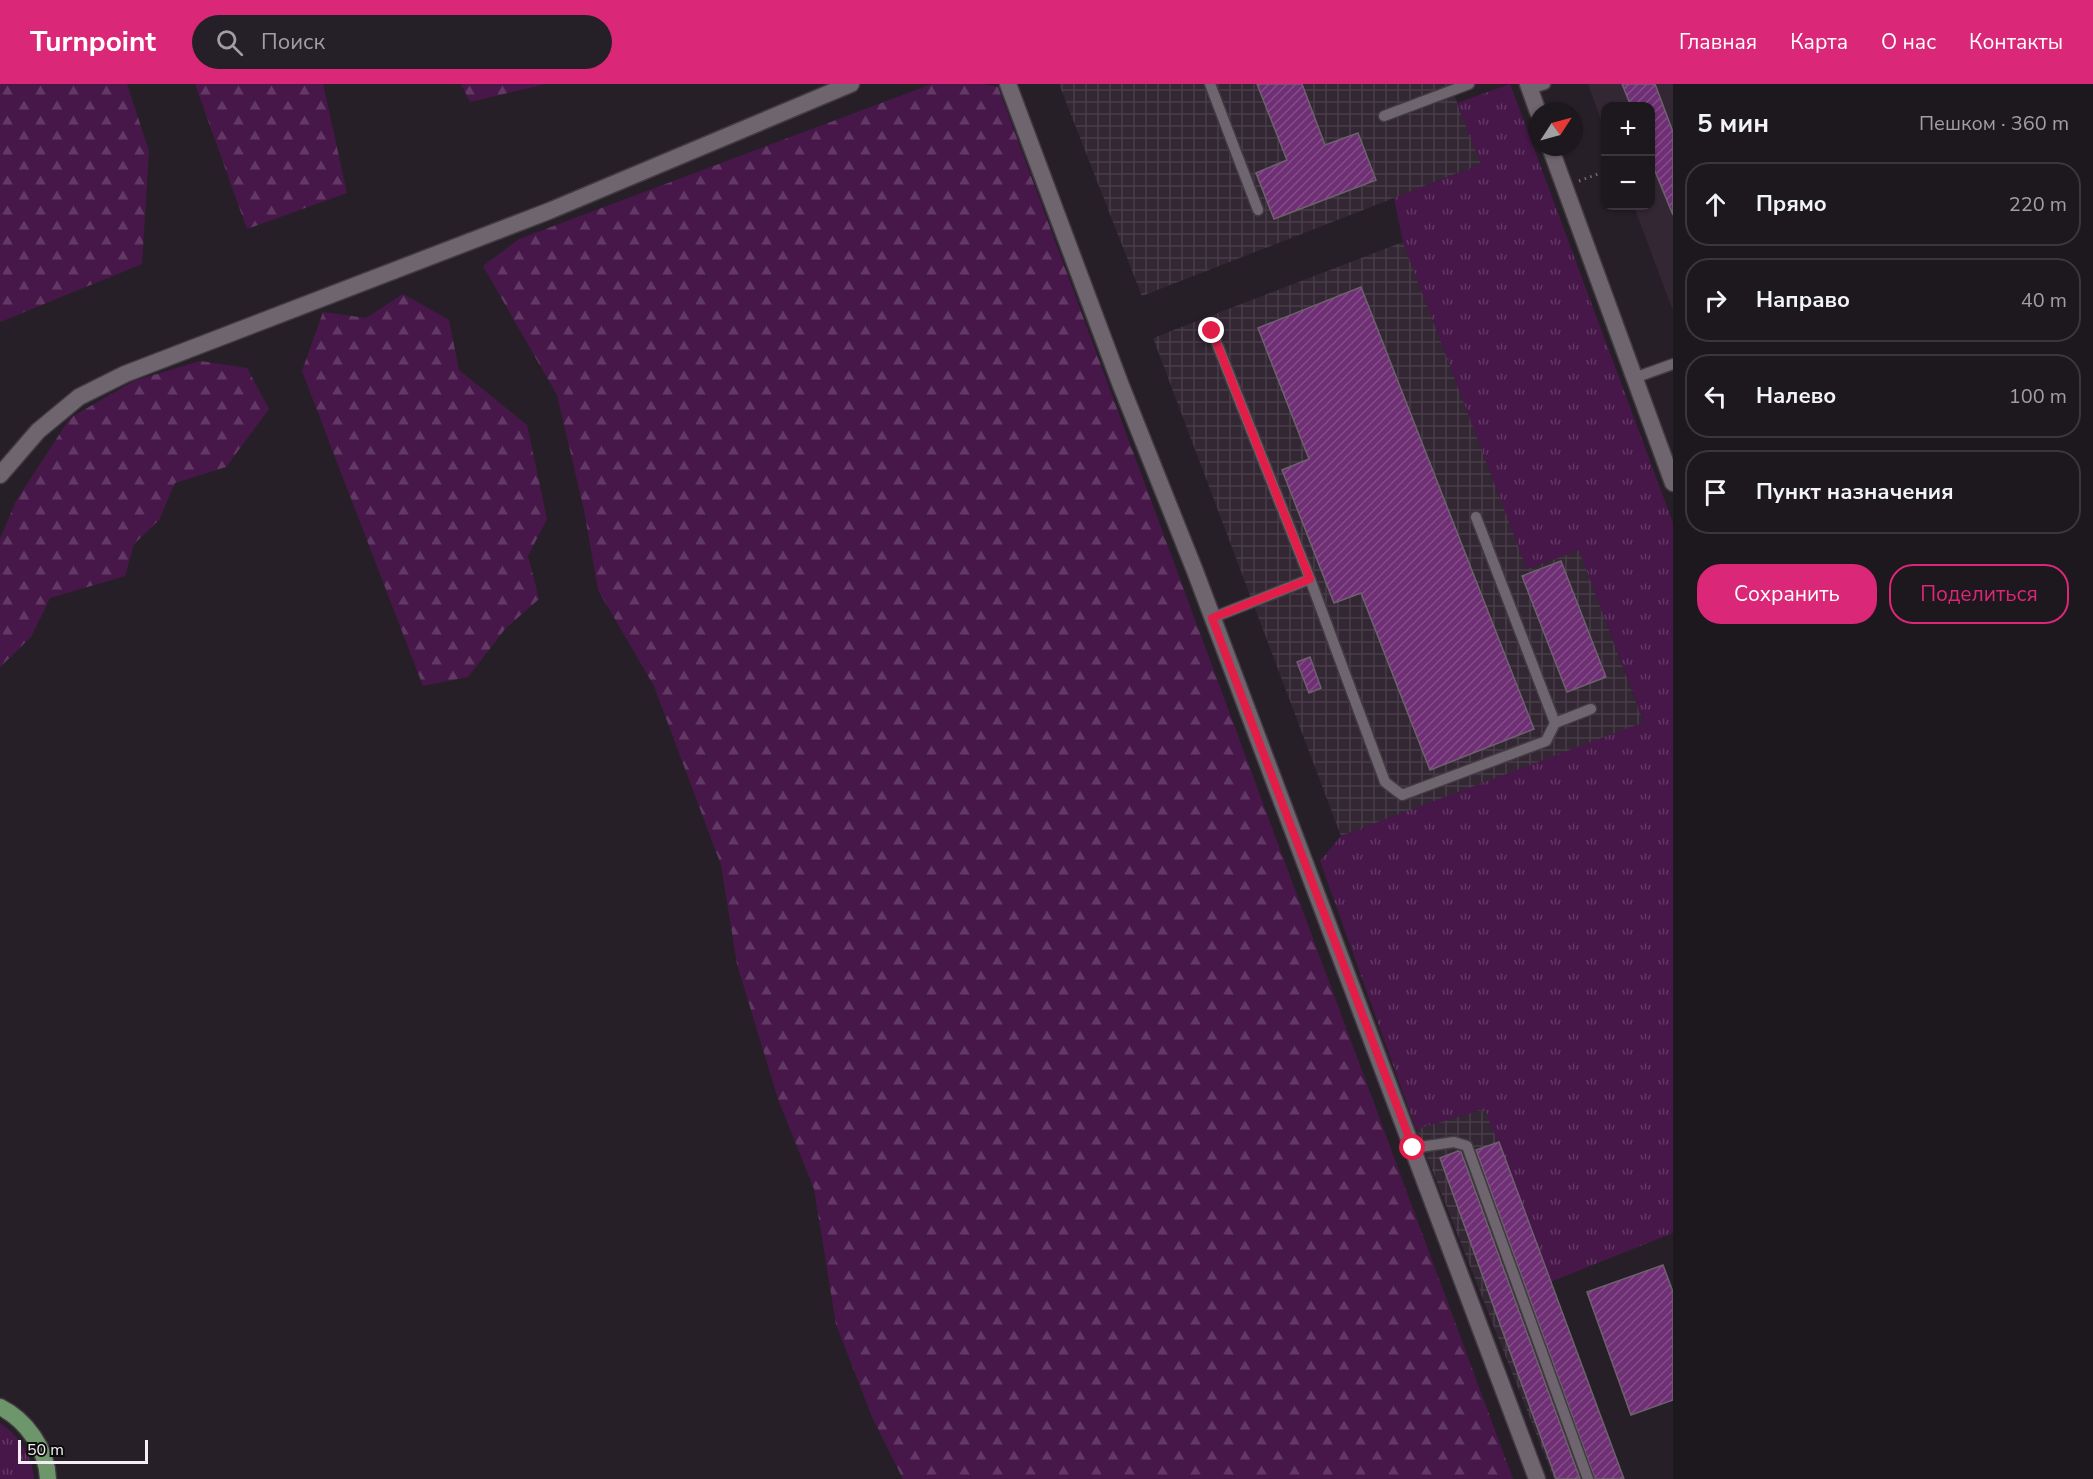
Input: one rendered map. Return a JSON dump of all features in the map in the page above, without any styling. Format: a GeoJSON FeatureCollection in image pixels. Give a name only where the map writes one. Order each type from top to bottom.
{"type":"FeatureCollection","features":[{"type":"Feature","properties":{"kind":"main road"},"geometry":{"type":"LineString","coordinates":[[0,1407],[10,1412],[28,1430],[41,1451],[48,1479]]}},
{"type":"Feature","properties":{"kind":"street"},"geometry":{"type":"LineString","coordinates":[[0,475],[39,431],[79,397],[125,374],[549,212],[851,84]]}},
{"type":"Feature","properties":{"kind":"street"},"geometry":{"type":"LineString","coordinates":[[1008,84],[1537,1479]]}},
{"type":"Feature","properties":{"kind":"street"},"geometry":{"type":"LineString","coordinates":[[1534,86],[1536,102]]}},
{"type":"Feature","properties":{"kind":"street"},"geometry":{"type":"LineString","coordinates":[[1553,156],[1673,483]]}},
{"type":"Feature","properties":{"kind":"lane"},"geometry":{"type":"LineString","coordinates":[[1210,84],[1258,210]]}},
{"type":"Feature","properties":{"kind":"lane"},"geometry":{"type":"LineString","coordinates":[[1384,116],[1469,84]]}},
{"type":"Feature","properties":{"kind":"lane"},"geometry":{"type":"LineString","coordinates":[[1212,331],[1310,579],[1385,782],[1402,795],[1546,741],[1555,723],[1592,709]]}},
{"type":"Feature","properties":{"kind":"lane"},"geometry":{"type":"LineString","coordinates":[[1634,378],[1673,364]]}},
{"type":"Feature","properties":{"kind":"lane"},"geometry":{"type":"LineString","coordinates":[[1476,517],[1555,723]]}},
{"type":"Feature","properties":{"kind":"lane"},"geometry":{"type":"LineString","coordinates":[[1212,618],[1310,579]]}},
{"type":"Feature","properties":{"kind":"lane"},"geometry":{"type":"LineString","coordinates":[[1413,1148],[1454,1142],[1467,1146],[1588,1479]]}},
{"type":"Feature","properties":{"kind":"path"},"geometry":{"type":"LineString","coordinates":[[1564,187],[1601,173]]}},
{"type":"Feature","properties":{"kind":"shaded area"},"geometry":{"type":"Polygon","coordinates":[[[1059,84],[1450,84],[1481,164],[1142,296],[1059,84]]]}},
{"type":"Feature","properties":{"kind":"shaded area"},"geometry":{"type":"Polygon","coordinates":[[[1588,84],[1673,84],[1673,311],[1635,210],[1655,210],[1655,102],[1601,102],[1601,120],[1588,84]]]}},
{"type":"Feature","properties":{"kind":"shaded area"},"geometry":{"type":"Polygon","coordinates":[[[1403,242],[1527,569],[1579,550],[1644,723],[1341,836],[1153,338],[1403,242]]]}},
{"type":"Feature","properties":{"kind":"shaded area"},"geometry":{"type":"Polygon","coordinates":[[[1485,1109],[1624,1479],[1554,1479],[1416,1129],[1485,1109]]]}},
{"type":"Feature","properties":{"kind":"green space"},"geometry":{"type":"Polygon","coordinates":[[[0,84],[127,84],[149,151],[142,264],[0,322],[0,84]]]}},
{"type":"Feature","properties":{"kind":"green space"},"geometry":{"type":"Polygon","coordinates":[[[195,84],[323,84],[347,193],[247,229],[195,84]]]}},
{"type":"Feature","properties":{"kind":"green space"},"geometry":{"type":"Polygon","coordinates":[[[461,84],[545,84],[470,102],[461,84]]]}},
{"type":"Feature","properties":{"kind":"green space"},"geometry":{"type":"Polygon","coordinates":[[[932,84],[981,84],[998,87],[1513,1479],[903,1479],[872,1417],[836,1324],[814,1189],[778,1099],[737,964],[721,865],[654,686],[598,590],[584,510],[557,395],[483,266],[519,239],[932,84]]]}},
{"type":"Feature","properties":{"kind":"green space"},"geometry":{"type":"Polygon","coordinates":[[[1510,84],[1529,135],[1529,156],[1537,156],[1673,523],[1673,1233],[1550,1282],[1485,1109],[1416,1129],[1320,861],[1341,836],[1644,722],[1579,550],[1527,569],[1403,242],[1394,198],[1481,164],[1457,103],[1510,84]]]}},
{"type":"Feature","properties":{"kind":"green space"},"geometry":{"type":"Polygon","coordinates":[[[403,294],[449,320],[459,370],[527,425],[547,519],[528,556],[539,599],[505,629],[468,677],[423,686],[302,371],[323,312],[366,318],[403,294]]]}},
{"type":"Feature","properties":{"kind":"green space"},"geometry":{"type":"Polygon","coordinates":[[[200,361],[247,368],[269,409],[226,467],[175,483],[159,520],[134,544],[125,576],[50,598],[31,637],[0,667],[0,539],[16,501],[70,418],[134,381],[200,361]]]}},
{"type":"Feature","properties":{"kind":"green space"},"geometry":{"type":"Polygon","coordinates":[[[0,1423],[13,1434],[28,1455],[34,1479],[0,1479],[0,1423]]]}},
{"type":"Feature","properties":{"kind":"building"},"geometry":{"type":"Polygon","coordinates":[[[1257,84],[1302,84],[1325,145],[1358,133],[1376,180],[1274,219],[1256,173],[1287,160],[1257,84]]]}},
{"type":"Feature","properties":{"kind":"building"},"geometry":{"type":"Polygon","coordinates":[[[1622,84],[1655,84],[1673,132],[1673,215],[1655,171],[1655,102],[1629,102],[1622,84]]]}},
{"type":"Feature","properties":{"kind":"building"},"geometry":{"type":"Polygon","coordinates":[[[1361,287],[1534,729],[1430,770],[1361,593],[1334,603],[1282,470],[1309,459],[1258,328],[1361,287]]]}},
{"type":"Feature","properties":{"kind":"building"},"geometry":{"type":"Polygon","coordinates":[[[1561,561],[1606,677],[1567,692],[1522,576],[1561,561]]]}},
{"type":"Feature","properties":{"kind":"building"},"geometry":{"type":"Polygon","coordinates":[[[1310,657],[1321,688],[1309,693],[1297,662],[1310,657]]]}},
{"type":"Feature","properties":{"kind":"building"},"geometry":{"type":"Polygon","coordinates":[[[1499,1142],[1624,1479],[1595,1479],[1476,1150],[1499,1142]]]}},
{"type":"Feature","properties":{"kind":"building"},"geometry":{"type":"Polygon","coordinates":[[[1461,1152],[1580,1479],[1556,1479],[1440,1158],[1461,1152]]]}},
{"type":"Feature","properties":{"kind":"building"},"geometry":{"type":"Polygon","coordinates":[[[1663,1265],[1673,1292],[1673,1400],[1631,1415],[1587,1292],[1663,1265]]]}},
{"type":"Feature","properties":{"kind":"route"},"geometry":{"type":"LineString","coordinates":[[1212,331],[1310,579],[1212,618],[1413,1148]]}}]}
